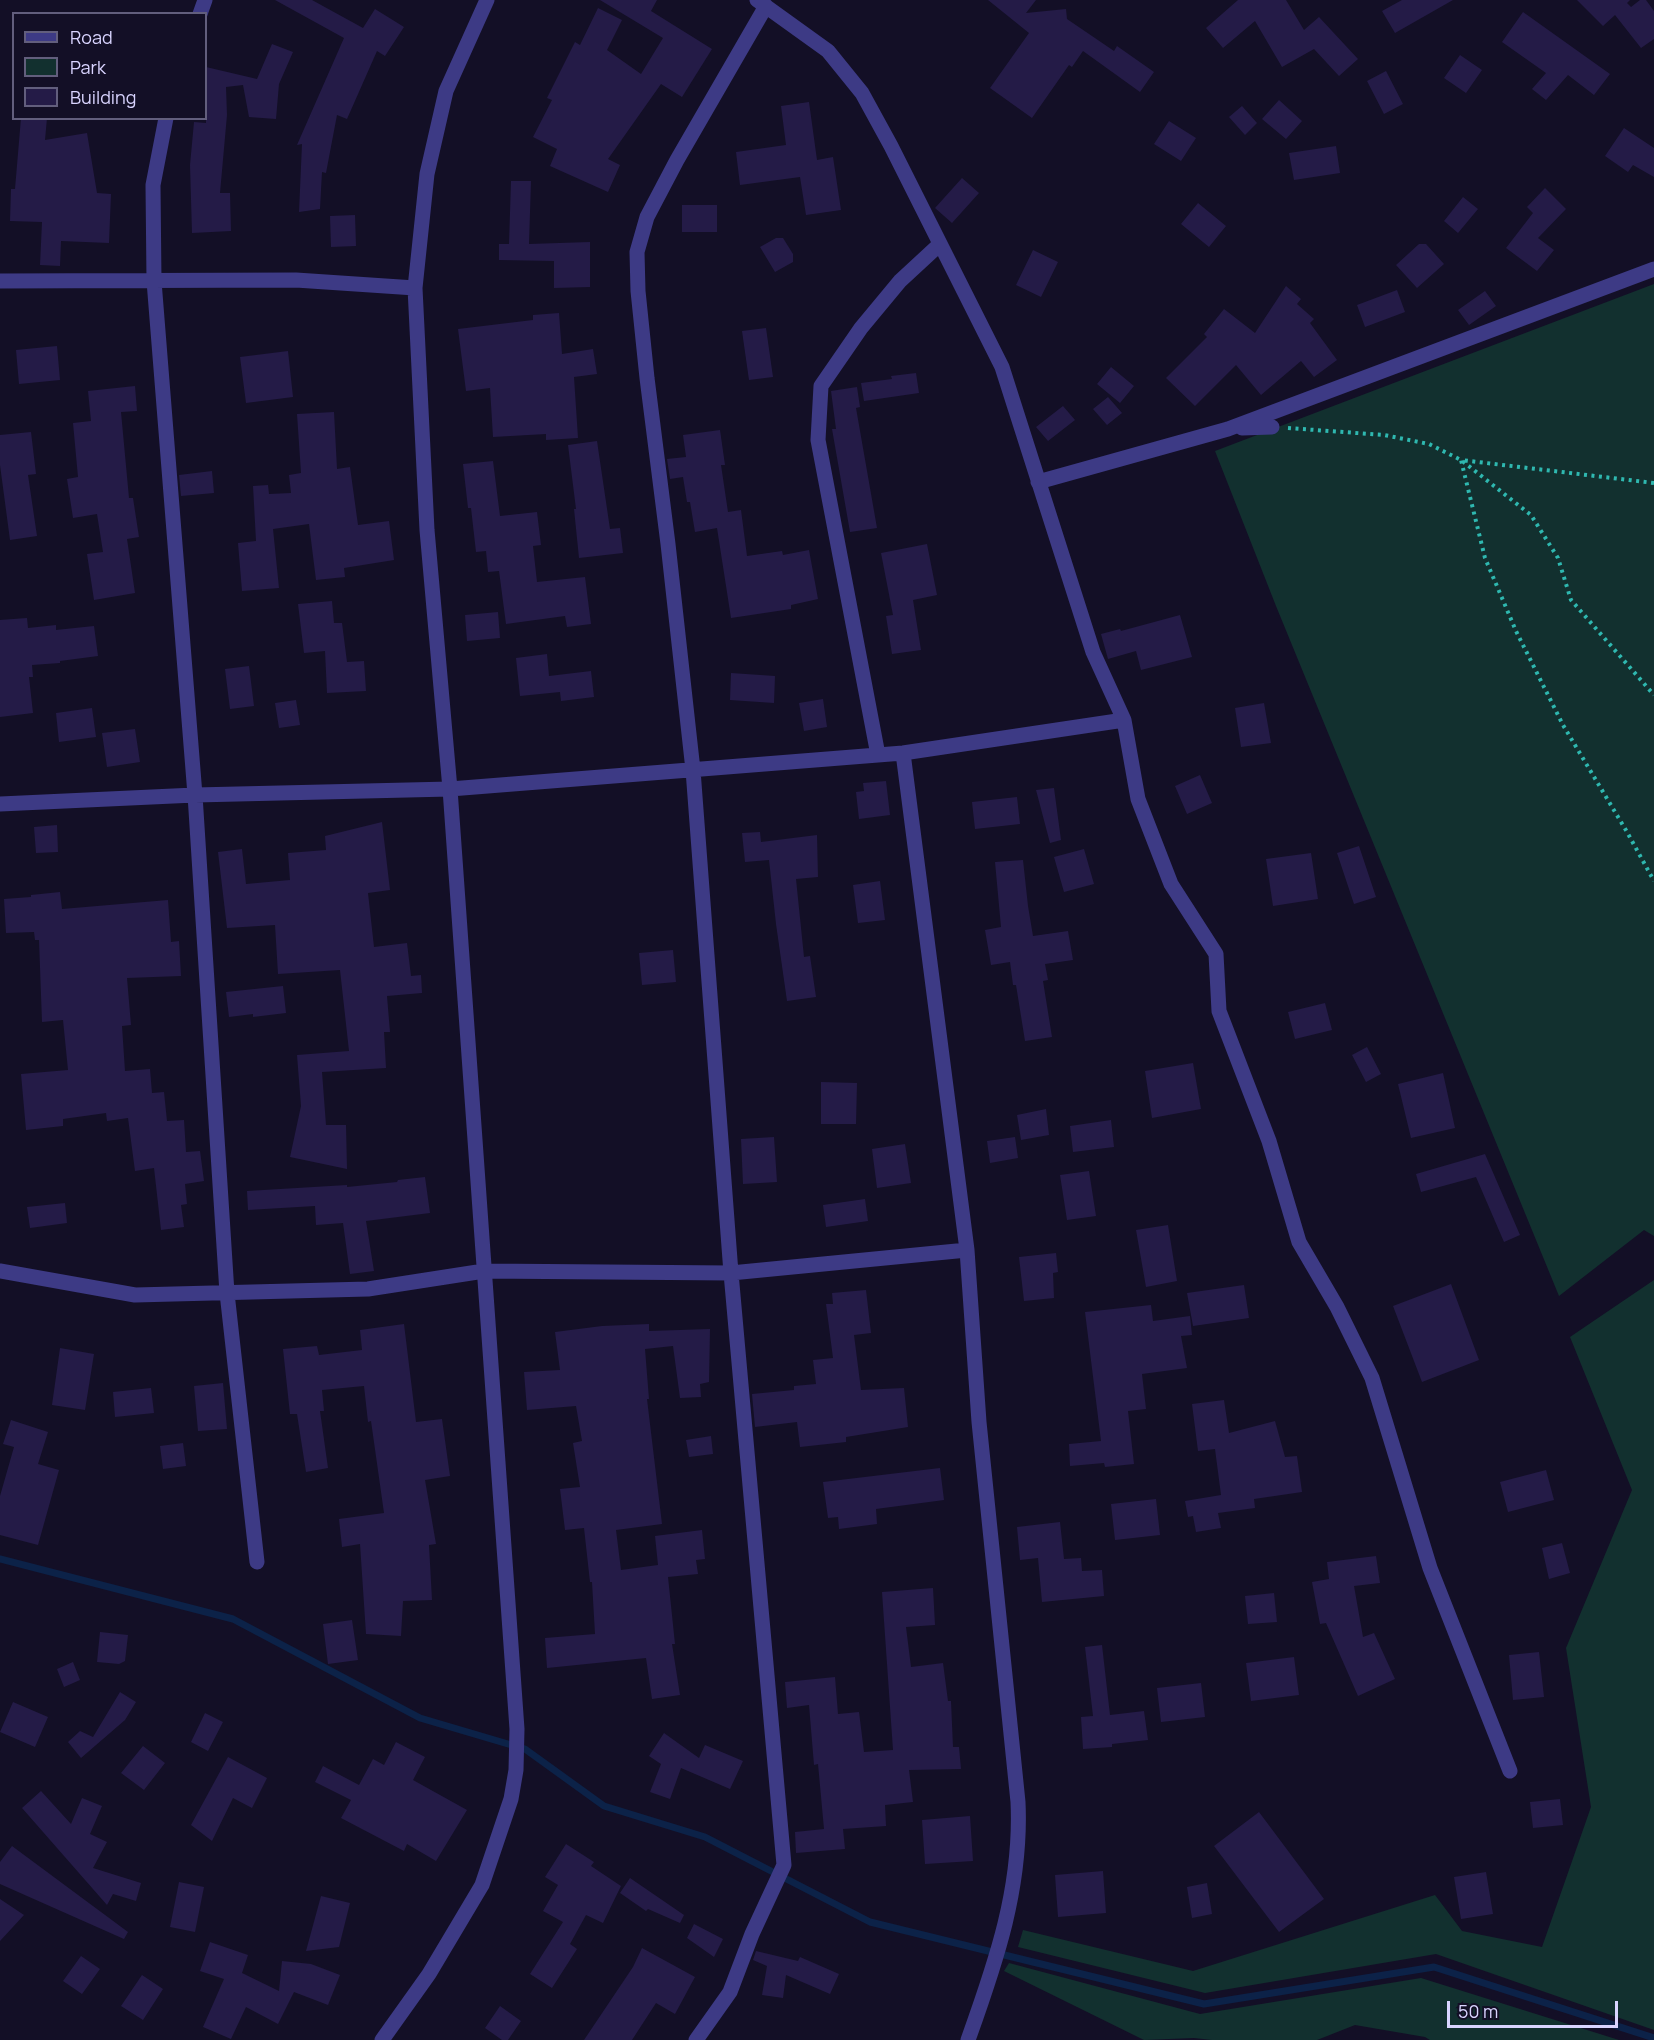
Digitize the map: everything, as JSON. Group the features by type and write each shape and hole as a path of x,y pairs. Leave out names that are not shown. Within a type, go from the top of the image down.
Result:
{"street":[{"path":"382,2040 429,1974 482,1885 511,1799 516,1770 517,1729 450,789 428,530 415,288 427,174 446,91 487,0"},
{"path":"696,2040 730,1992 784,1865 731,1273 693,770 647,378 638,291 637,252 647,218 762,3 828,51 862,93 1002,367 1093,652 1124,720 1138,799 1171,884 1216,954 1219,1011 1269,1141 1299,1242 1337,1307 1372,1378 1430,1568 1510,1771"},
{"path":"166,120 153,185 154,281 195,795 227,1293 257,1562"},
{"path":"878,755 818,441 821,386 867,320 900,281 940,244"},
{"path":"1038,482 1228,429 1654,269"},
{"path":"0,281 296,280 415,288"},
{"path":"1228,429 1272,428"},
{"path":"0,804 195,795 450,789 903,753 1124,720"},
{"path":"903,753 967,1250 979,1422 1020,1836 1015,1881 1002,1936 968,2040"},
{"path":"0,1271 135,1296 368,1289 484,1271 731,1273 967,1250"}],"path":[{"path":"1272,428 1384,435 1429,444 1461,460 1531,515 1558,558 1571,600 1654,695"},
{"path":"1461,460 1654,483"},
{"path":"1461,460 1485,558 1516,631 1563,726 1654,881"}],"green space":[{"path":"1654,284 1654,1236 1644,1230 1559,1296 1276,606 1215,451"},
{"path":"1654,1280 1654,2030 1436,1954 1205,1993 1018,1947 1023,1930 1193,1971 1435,1895 1462,1931 1542,1947 1591,1807 1566,1648 1632,1490 1570,1337"},
{"path":"1009,1963 1200,2014 1421,1978 1619,2040 1430,2040 1425,2037 1355,2025 1317,2040 1194,2038 1144,2040 1004,1971"}],"building":[{"path":"275,0 312,0 363,28 375,9 404,27 385,56 377,51 347,119 337,115 326,173 322,172 320,209 299,212 302,144 297,145 344,38"},
{"path":"600,0 657,0 651,11 712,49 682,97 661,84 608,159 620,165 608,192 550,166 557,149 533,137 552,100 547,98 575,42 580,45 598,8 622,20 607,50 641,74 663,38"},
{"path":"988,0 1036,0 1026,13 1066,9 1067,19 1114,51 1117,46 1154,72 1140,92 1083,51 1072,67 1069,65 1032,118 990,88 1029,33"},
{"path":"1238,0 1286,0 1304,30 1319,17 1358,59 1339,76 1314,49 1282,67 1255,21 1223,48 1206,28"},
{"path":"1402,0 1453,0 1395,33 1382,11"},
{"path":"1577,0 1630,0 1627,3 1631,7 1640,0 1646,0 1654,11 1654,39 1641,48 1615,15 1603,26"},
{"path":"1523,12 1610,74 1594,95 1568,75 1546,100 1532,89 1546,73 1502,42"},
{"path":"272,44 293,52 279,84 276,119 249,117 243,85 226,87 227,115 220,193 230,193 231,231 192,233 190,165 194,122 206,123 207,120 207,67 257,79"},
{"path":"1460,55 1482,70 1466,93 1444,78"},
{"path":"1386,71 1403,104 1384,114 1367,81"},
{"path":"1279,100 1302,121 1286,139 1262,119"},
{"path":"809,102 817,160 833,157 841,210 806,215 800,177 740,185 736,152 786,145 781,106"},
{"path":"1242,106 1257,123 1245,135 1229,117"},
{"path":"21,120 47,120 45,140 87,133 97,193 111,194 109,243 61,241 60,266 40,265 42,222 10,221 11,189 15,189"},
{"path":"1169,121 1196,138 1181,161 1154,144"},
{"path":"1624,128 1654,148 1654,177 1633,165 1628,172 1605,156"},
{"path":"1336,146 1340,173 1294,180 1289,153"},
{"path":"962,178 979,193 952,223 935,208"},
{"path":"511,181 531,181 529,244 590,242 590,287 554,288 554,261 499,260 499,244 509,244"},
{"path":"1545,188 1566,209 1538,238 1554,250 1537,271 1506,248 1533,213 1527,207"},
{"path":"1463,197 1478,209 1458,233 1444,221"},
{"path":"1198,203 1226,226 1209,247 1181,224"},
{"path":"682,205 717,205 717,232 682,232"},
{"path":"355,215 356,246 331,247 330,216"},
{"path":"776,238 783,238 793,254 793,262 775,272 760,247"},
{"path":"1419,244 1426,244 1444,264 1417,288 1396,265"},
{"path":"1033,250 1058,262 1041,297 1016,285"},
{"path":"1286,286 1301,299 1297,304 1314,319 1310,323 1337,360 1314,377 1301,361 1261,395 1236,365 1195,406 1166,378 1207,337 1204,334 1224,309 1255,333"},
{"path":"1397,290 1405,312 1365,327 1357,305"},
{"path":"1485,291 1496,306 1469,325 1458,310"},
{"path":"559,313 562,354 593,349 597,374 574,377 578,438 546,440 546,434 493,437 490,388 466,391 458,329 533,320 533,315"},
{"path":"766,328 773,377 749,380 742,331"},
{"path":"57,346 60,380 19,384 16,350"},
{"path":"288,351 293,397 246,403 240,357"},
{"path":"1111,367 1134,386 1120,403 1097,384"},
{"path":"916,373 919,393 864,401 861,383"},
{"path":"135,386 137,411 121,412 129,498 133,498 139,537 127,539 135,593 94,600 87,554 103,552 97,514 73,518 67,479 78,477 73,423 91,421 88,391"},
{"path":"857,387 860,407 856,408 877,528 850,532 832,429 836,429 831,391"},
{"path":"1108,397 1122,413 1107,425 1093,409"},
{"path":"1063,406 1075,420 1048,441 1036,427"},
{"path":"334,412 337,469 350,467 358,525 389,521 394,560 344,568 345,577 316,580 309,524 273,529 279,588 242,591 238,543 256,541 253,486 268,485 269,494 291,493 289,475 301,473 297,414"},
{"path":"720,430 725,465 721,465 728,512 741,510 747,556 782,551 783,555 809,550 818,599 791,605 791,609 731,618 717,528 695,532 683,477 670,479 667,459 686,457 683,435"},
{"path":"31,432 36,474 28,475 37,536 10,540 0,465 0,435"},
{"path":"597,441 610,529 620,528 623,553 579,558 568,445"},
{"path":"493,461 500,516 537,512 541,545 533,546 537,582 585,577 591,624 567,627 565,616 506,624 499,571 488,572 486,551 476,552 463,464"},
{"path":"212,471 214,493 181,496 179,475"},
{"path":"927,544 937,595 913,600 921,650 892,654 886,616 893,615 881,553"},
{"path":"332,601 334,623 342,623 347,662 364,661 366,691 327,693 325,651 304,653 298,604"},
{"path":"498,612 500,638 467,641 465,615"},
{"path":"1180,615 1192,657 1141,670 1136,651 1108,659 1101,634"},
{"path":"27,618 28,628 56,625 56,630 94,626 98,656 60,661 60,663 32,665 33,677 29,677 33,713 0,717 0,620"},
{"path":"547,654 549,676 591,671 594,697 561,701 560,692 520,696 516,658"},
{"path":"249,666 254,706 230,709 225,669"},
{"path":"731,673 775,676 774,703 730,700"},
{"path":"823,699 827,727 804,731 799,703"},
{"path":"296,700 300,725 279,728 275,703"},
{"path":"1264,703 1271,743 1241,747 1235,708"},
{"path":"92,708 96,737 59,742 56,713"},
{"path":"135,729 140,762 107,767 102,733"},
{"path":"1200,775 1212,803 1187,814 1175,786"},
{"path":"886,781 890,815 859,819 856,792 864,791 863,783"},
{"path":"1054,788 1061,840 1050,843 1036,790"},
{"path":"1017,797 1020,824 975,829 972,802"},
{"path":"382,822 390,890 368,893 374,947 407,943 411,976 421,975 422,993 387,996 390,1032 384,1032 386,1068 322,1072 326,1125 346,1125 347,1169 290,1157 301,1106 297,1055 349,1051 340,970 278,974 275,925 227,928 218,852 242,849 246,884 290,880 288,853 326,850 325,836"},
{"path":"57,825 58,852 36,853 34,827"},
{"path":"760,832 761,842 817,835 818,877 796,879 804,957 810,956 816,997 787,1001 769,860 745,862 742,833"},
{"path":"1359,846 1376,897 1354,904 1337,853"},
{"path":"1084,849 1094,884 1064,892 1054,857"},
{"path":"1311,853 1318,899 1273,906 1266,859"},
{"path":"1023,860 1033,936 1068,931 1073,960 1045,964 1048,980 1043,981 1052,1037 1025,1041 1010,962 991,965 985,930 1001,927 995,862"},
{"path":"880,881 885,920 858,923 853,885"},
{"path":"60,892 62,909 168,900 171,942 179,941 181,976 127,978 131,1025 122,1026 125,1071 150,1069 152,1093 164,1092 167,1121 184,1120 186,1152 200,1151 204,1181 185,1184 187,1204 181,1205 184,1227 161,1230 154,1168 135,1171 128,1118 107,1121 106,1113 63,1119 63,1126 26,1130 21,1074 68,1070 63,1020 42,1022 39,940 35,940 34,932 6,933 4,899"},
{"path":"673,950 676,982 642,985 639,953"},
{"path":"283,986 286,1013 229,1017 226,992"},
{"path":"1325,1003 1332,1030 1295,1039 1288,1012"},
{"path":"1367,1047 1381,1074 1366,1082 1352,1055"},
{"path":"1193,1063 1201,1109 1152,1118 1145,1071"},
{"path":"1443,1073 1455,1128 1411,1138 1398,1084"},
{"path":"821,1082 857,1083 856,1124 821,1124"},
{"path":"1046,1109 1049,1135 1021,1140 1017,1115"},
{"path":"1111,1120 1114,1147 1073,1152 1070,1126"},
{"path":"774,1137 777,1182 743,1184 741,1139"},
{"path":"1015,1137 1018,1158 990,1163 987,1141"},
{"path":"905,1144 911,1183 877,1188 872,1149"},
{"path":"1485,1154 1520,1235 1504,1242 1476,1177 1421,1192 1416,1174"},
{"path":"1089,1171 1096,1216 1067,1220 1060,1175"},
{"path":"425,1177 430,1213 366,1221 374,1271 350,1274 343,1223 316,1225 315,1206 248,1210 247,1191 347,1185 347,1187"},
{"path":"865,1199 868,1221 826,1227 823,1205"},
{"path":"65,1203 67,1223 30,1228 27,1207"},
{"path":"1168,1225 1177,1281 1146,1287 1136,1230"},
{"path":"1056,1253 1058,1272 1053,1273 1054,1298 1024,1301 1019,1257"},
{"path":"1451,1284 1479,1360 1422,1382 1393,1306"},
{"path":"1244,1285 1249,1318 1193,1326 1187,1293"},
{"path":"866,1290 871,1333 854,1335 861,1390 904,1388 908,1427 846,1437 846,1442 800,1447 797,1422 755,1427 752,1394 794,1390 794,1386 816,1384 813,1360 833,1358 826,1304 833,1304 832,1293"},
{"path":"1151,1305 1153,1321 1190,1316 1192,1335 1181,1336 1187,1368 1142,1374 1146,1409 1128,1411 1134,1464 1105,1467 1104,1463 1070,1466 1069,1444 1101,1441 1085,1312"},
{"path":"404,1324 416,1422 442,1419 450,1476 425,1480 436,1544 429,1545 432,1600 403,1601 401,1636 366,1634 360,1544 342,1547 339,1519 384,1513 364,1386 322,1390 324,1411 320,1411 328,1468 306,1472 297,1414 290,1414 283,1349 317,1346 319,1355 362,1350 360,1330"},
{"path":"649,1324 649,1331 710,1329 709,1382 700,1384 701,1397 680,1398 673,1346 645,1349 649,1399 647,1399 662,1524 616,1530 621,1570 658,1565 655,1536 702,1530 705,1559 696,1560 698,1574 668,1577 675,1644 672,1644 680,1695 652,1699 646,1658 547,1668 545,1638 595,1634 592,1582 590,1582 584,1528 565,1530 560,1489 580,1487 573,1443 582,1441 576,1406 527,1410 524,1372 560,1370 555,1332 602,1326"},
{"path":"60,1348 94,1354 85,1410 52,1405"},
{"path":"223,1383 227,1429 198,1431 194,1386"},
{"path":"151,1388 154,1413 115,1417 113,1392"},
{"path":"1224,1400 1229,1433 1275,1421 1285,1457 1297,1456 1302,1492 1254,1499 1255,1508 1218,1513 1221,1528 1196,1532 1193,1516 1188,1517 1185,1501 1221,1495 1215,1449 1198,1451 1192,1404"},
{"path":"11,1420 48,1432 38,1464 59,1470 38,1545 0,1535 0,1496 14,1447 3,1444"},
{"path":"711,1436 713,1454 689,1457 686,1440"},
{"path":"183,1443 186,1466 163,1469 160,1446"},
{"path":"940,1468 944,1500 876,1509 877,1524 839,1529 838,1517 828,1518 823,1482"},
{"path":"1546,1470 1554,1500 1508,1512 1500,1482"},
{"path":"1156,1499 1160,1535 1115,1540 1111,1504"},
{"path":"1060,1522 1064,1559 1081,1558 1082,1571 1102,1570 1104,1596 1042,1602 1038,1558 1020,1560 1017,1527"},
{"path":"1562,1543 1570,1573 1549,1579 1542,1548"},
{"path":"1376,1556 1380,1583 1354,1586 1363,1637 1374,1633 1395,1679 1358,1696 1326,1623 1320,1624 1312,1582 1329,1579 1327,1562"},
{"path":"933,1588 935,1625 906,1627 911,1667 943,1663 948,1701 951,1701 953,1747 959,1747 961,1769 909,1770 913,1802 885,1805 886,1826 843,1829 845,1849 796,1853 795,1832 824,1829 818,1764 814,1765 809,1705 787,1708 785,1682 835,1677 838,1714 859,1712 864,1752 893,1750 882,1592"},
{"path":"1274,1593 1277,1622 1248,1624 1245,1596"},
{"path":"352,1620 358,1660 328,1664 323,1624"},
{"path":"100,1632 128,1635 125,1661 119,1664 97,1662"},
{"path":"1102,1645 1110,1715 1144,1711 1148,1740 1112,1744 1112,1747 1083,1749 1081,1717 1093,1716 1085,1647"},
{"path":"1539,1652 1544,1697 1513,1700 1509,1655"},
{"path":"1294,1657 1299,1695 1251,1701 1246,1663"},
{"path":"73,1662 80,1680 64,1687 57,1669"},
{"path":"1201,1683 1205,1717 1161,1722 1157,1688"},
{"path":"120,1692 136,1702 125,1720 81,1758 68,1742 80,1731 93,1737"},
{"path":"13,1702 48,1717 35,1747 0,1732"},
{"path":"205,1713 223,1722 208,1751 191,1742"},
{"path":"664,1733 699,1758 705,1745 743,1761 730,1789 681,1768 670,1799 650,1792 661,1764 649,1756"},
{"path":"396,1742 425,1757 413,1780 467,1810 436,1861 407,1844 404,1851 341,1818 351,1800 315,1782 323,1766 359,1785 373,1759 384,1765"},
{"path":"143,1746 165,1763 144,1790 121,1773"},
{"path":"228,1757 267,1778 252,1808 233,1798 212,1841 191,1825"},
{"path":"41,1791 71,1824 82,1798 102,1806 90,1834 107,1842 93,1868 141,1883 136,1901 113,1894 107,1905 22,1808"},
{"path":"1560,1799 1563,1825 1533,1828 1530,1802"},
{"path":"1259,1812 1324,1899 1279,1932 1214,1846"},
{"path":"970,1816 973,1861 925,1864 922,1820"},
{"path":"566,1844 594,1862 591,1866 621,1886 603,1923 586,1915 570,1944 577,1949 552,1988 530,1974 563,1922 543,1911 558,1885 545,1877"},
{"path":"12,1846 128,1932 124,1939 0,1884 0,1862"},
{"path":"1103,1871 1106,1913 1058,1917 1055,1875"},
{"path":"1486,1872 1493,1914 1461,1919 1454,1877"},
{"path":"630,1878 684,1915 680,1923 648,1909 646,1911 620,1893"},
{"path":"179,1882 204,1887 195,1932 170,1927"},
{"path":"1207,1883 1212,1914 1192,1918 1187,1887"},
{"path":"321,1896 350,1903 339,1947 306,1951"},
{"path":"0,1899 24,1915 0,1941"},
{"path":"694,1924 723,1939 714,1957 687,1938"},
{"path":"210,1942 248,1955 242,1973 279,1991 282,1961 311,1964 340,1975 328,2005 294,1992 278,2024 246,2007 231,2039 203,2027 224,1979 200,1971"},
{"path":"642,1948 695,1977 675,2014 656,2003 632,2040 584,2040 633,1967"},
{"path":"756,1951 798,1961 800,1957 839,1974 830,1994 786,1975 783,1998 762,1995 767,1966 753,1960"},
{"path":"81,1956 100,1969 82,1994 63,1981"},
{"path":"142,1975 163,1989 143,2020 121,2006"},
{"path":"500,2006 521,2021 508,2040 502,2040 485,2028"}],"waterway":[{"path":"0,1559 233,1619 420,1718 525,1749 604,1806 705,1837 870,1922 1204,2004 1434,1967 1654,2038"}]}
